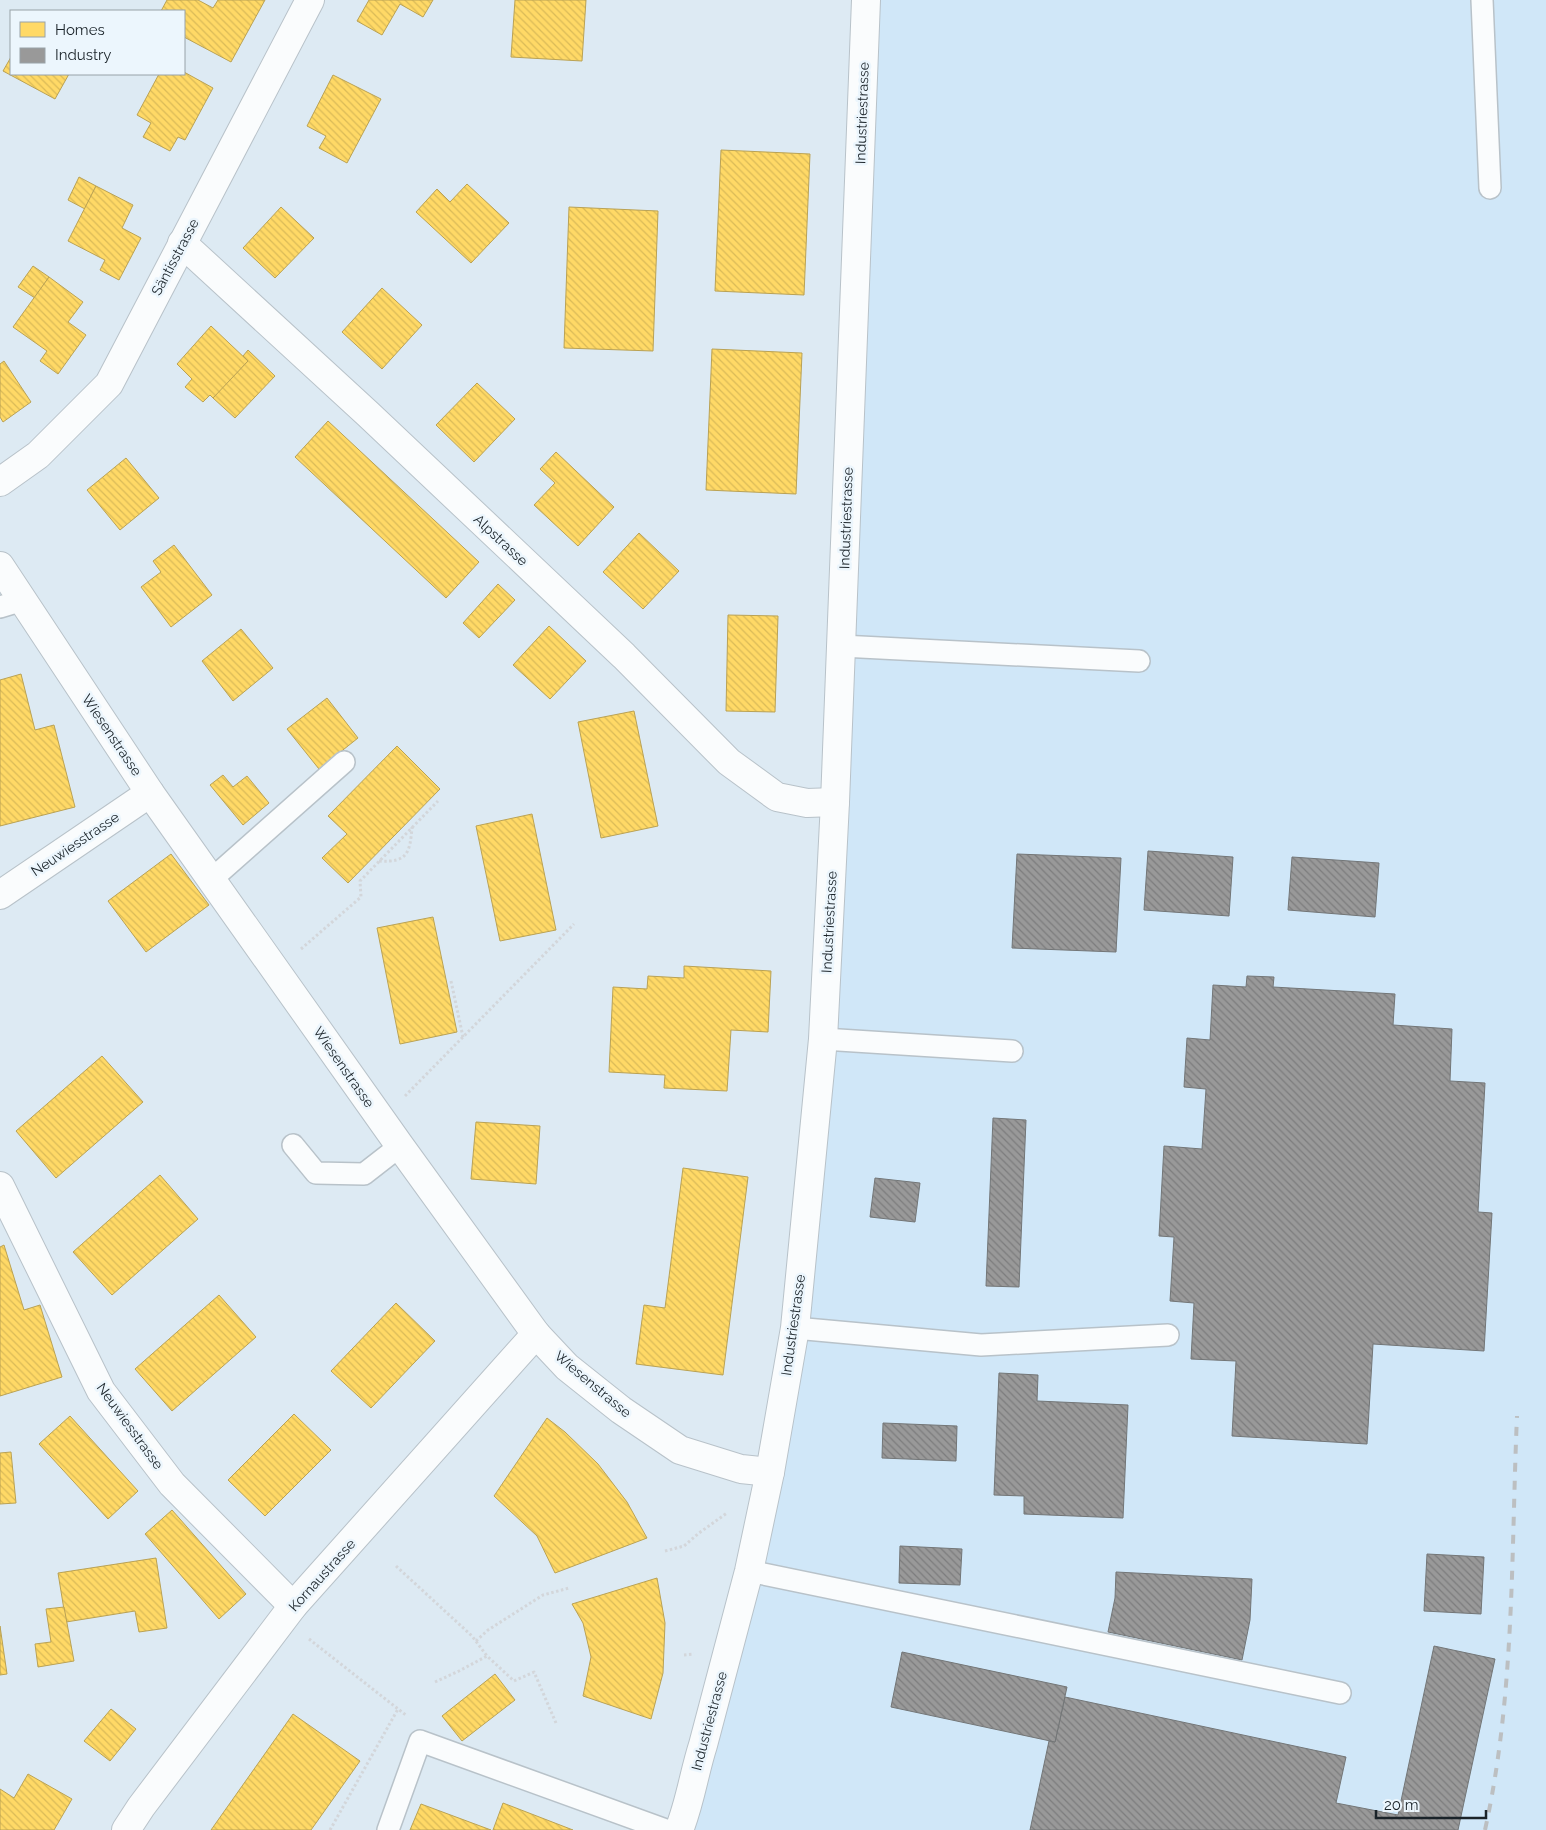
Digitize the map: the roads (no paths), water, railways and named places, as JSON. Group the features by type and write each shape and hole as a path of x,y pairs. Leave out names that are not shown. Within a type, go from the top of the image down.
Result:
{"street":[{"name":"Säntisstrasse","path":"0,482 38,455 109,384 310,0"},
{"name":"Industriestrasse","path":"679,1830 684,1818 749,1570 770,1472 795,1328 823,1039 836,802 866,0"},
{"name":"Alpstrasse","path":"182,243 368,414 624,656 730,762 778,797 807,803 836,802"},
{"name":"Wiesenstrasse","path":"0,566 11,604 212,879 400,1146 536,1334 567,1366 613,1404 680,1450 741,1469 770,1472"},
{"name":"Neuwiesstrasse","path":"0,895 150,793"},
{"name":"Neuwiesstrasse","path":"0,1186 101,1391 172,1484 289,1612"},
{"name":"Kornaustrasse","path":"126,1830 141,1806 289,1612 536,1334"}],"lane":[{"path":"1482,0 1490,188"},
{"path":"841,646 1139,661"},
{"path":"212,879 344,762"},
{"path":"823,1039 1012,1051"},
{"path":"293,1145 316,1173 364,1174 400,1146"},
{"path":"795,1328 981,1345 1168,1335"},
{"path":"749,1570 1340,1693"},
{"path":"388,1830 420,1741 666,1830"}],"railway":[{"path":"1485,1830 1495,1779 1507,1676 1517,1416"}]}
